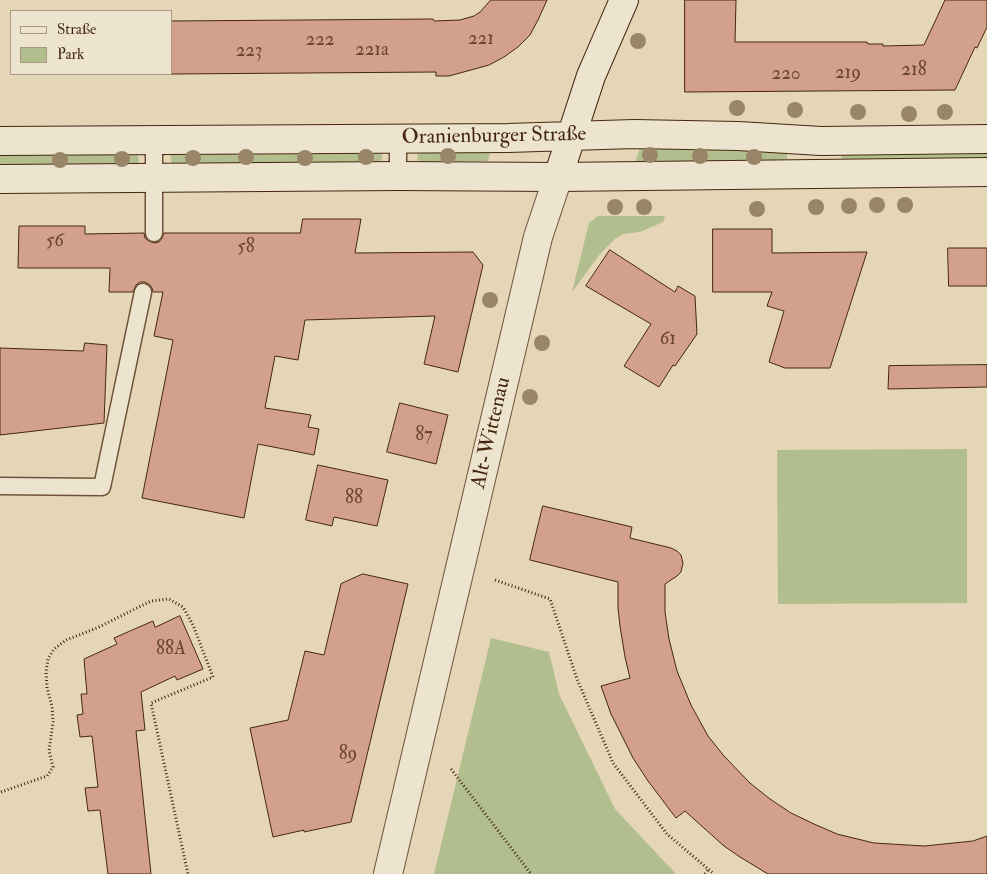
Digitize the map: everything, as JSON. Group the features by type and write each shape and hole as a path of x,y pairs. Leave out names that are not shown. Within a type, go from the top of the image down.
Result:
{"main road":[{"name":"Alt-Wittenau","path":"388,874 538,237 591,76 624,0"},
{"name":"Oranienburger Straße","path":"0,141 508,138 634,134 821,141 987,139"},
{"path":"821,141 822,174"},
{"name":"Oranienburger Straße","path":"0,179 398,176 558,177 987,172"}],"lane":[{"path":"398,139 398,176"},
{"path":"154,140 154,233"},
{"path":"0,486 102,487 143,292"}],"path":[{"path":"495,580 550,599 577,679 613,763 667,834 714,874"},
{"path":"1,792 47,776 53,767 49,752 53,722 52,706 47,688 46,672 48,659 54,649 66,640 97,628 151,602 169,599 183,607 213,677 151,702 188,874"},
{"path":"451,769 531,874"},
{"path":"705,874 708,870"}],"green space":[{"path":"640,148 783,152 787,154 787,160 635,163"},
{"path":"491,150 488,161 422,162 417,160 418,152"},
{"path":"987,151 987,158 845,160 841,158 843,154"},
{"path":"380,152 382,157 379,162 173,164 170,156 175,153"},
{"path":"0,154 137,154 139,160 138,163 0,165"},
{"path":"598,216 665,216 663,222 640,232 623,234 616,238 600,254 572,292 589,223"},
{"path":"967,449 967,603 778,604 777,450"},
{"path":"491,638 549,652 559,694 615,809 676,874 434,874"}],"building":[{"path":"491,0 547,0 530,35 518,47 489,65 449,76 436,76 436,72 172,74 172,21 433,19 434,21 460,20 480,12"},
{"path":"685,0 736,0 735,42 867,42 868,44 883,44 883,46 924,45 945,0 987,0 987,27 977,48 975,47 955,90 685,92"},
{"path":"303,219 361,219 355,253 473,252 483,265 458,372 424,364 435,316 305,320 298,360 275,356 265,408 311,415 308,427 319,429 314,455 258,444 244,518 142,498 173,340 154,336 163,292 153,292 150,285 140,282 136,285 133,292 109,292 110,268 18,268 19,226 85,226 85,234 144,233 145,238 154,243 159,242 164,233 300,233"},
{"path":"713,229 772,229 772,253 867,252 830,368 785,368 769,362 784,311 767,306 772,292 713,292"},
{"path":"948,248 987,248 987,286 949,286"},
{"path":"610,250 675,292 678,286 695,296 697,334 659,387 624,366 651,324 586,286"},
{"path":"85,343 107,345 104,423 0,435 0,348 83,351"},
{"path":"987,365 987,387 888,389 889,366"},
{"path":"400,403 448,415 436,464 387,452"},
{"path":"318,465 388,480 377,526 334,517 332,526 306,520"},
{"path":"543,506 632,527 630,538 671,548 681,555 683,563 681,572 665,584 665,612 677,671 691,705 708,736 750,783 791,813 837,834 874,843 924,846 973,841 987,836 987,874 768,874 724,846 685,811 676,818 633,758 611,714 601,686 630,678 620,626 618,582 530,560"},
{"path":"363,574 408,584 351,822 273,837 250,728 288,720 305,651 324,655 341,584"},
{"path":"180,616 203,669 177,680 175,676 141,692 145,730 136,731 151,874 108,874 100,810 88,811 85,788 98,787 92,736 80,737 77,715 83,714 81,694 87,694 84,659 117,644 114,638 153,621 155,627"}]}
